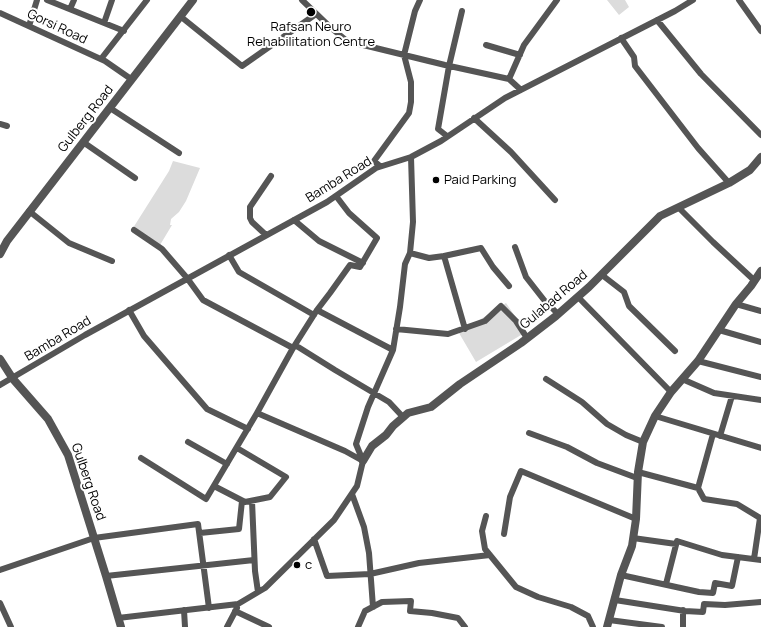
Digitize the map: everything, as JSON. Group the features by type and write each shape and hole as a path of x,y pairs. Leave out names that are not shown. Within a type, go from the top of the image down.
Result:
{"street":[{"path":"29,26 37,0"},
{"path":"47,0 124,31"},
{"path":"70,9 74,0"},
{"path":"104,22 112,0"},
{"path":"103,60 147,0"},
{"name":"Gulberg Road","path":"0,254 7,241 29,211 193,0"},
{"path":"302,0 330,27 347,40 449,66 509,78 521,90"},
{"path":"380,166 374,161 409,113 411,102 411,82 404,55 415,11 420,0"},
{"path":"509,78 524,45 557,0"},
{"name":"Bamba Road","path":"0,385 229,254 327,202 376,168 411,156 447,136 505,98 693,0"},
{"path":"739,0 761,31"},
{"path":"447,136 438,129 449,66 462,10"},
{"name":"Gorsi Road","path":"0,13 103,60 119,72 132,79"},
{"path":"180,16 242,66 316,14"},
{"path":"657,20 701,74 761,135"},
{"path":"621,38 634,57 635,66 698,148 729,183"},
{"path":"486,44 520,55"},
{"path":"110,108 179,153"},
{"path":"474,118 511,152 555,200"},
{"path":"0,124 7,126"},
{"path":"83,142 135,178"},
{"path":"118,618 238,604 265,588 334,520 352,494 357,486 363,461 356,444 374,393 393,350 405,264 410,253 413,222 411,156"},
{"name":"Gulabad Road","path":"363,461 372,446 386,435 408,412 430,407 558,314 602,274 660,216 729,183 750,170 761,157"},
{"path":"266,235 252,222 250,218 250,207 271,176"},
{"path":"141,458 206,499 315,312 350,265 360,267 377,238 350,213 336,196"},
{"path":"679,208 713,242 755,280"},
{"path":"29,211 69,243 112,261"},
{"path":"294,220 319,241 363,262"},
{"path":"134,230 162,249 187,278 203,300 335,370 389,402 403,417"},
{"path":"515,247 526,277 558,314"},
{"path":"410,253 429,258 481,248 493,267 509,286"},
{"path":"229,254 239,272 315,312 393,350"},
{"path":"444,256 464,329"},
{"path":"662,627 608,624 621,575 632,546 636,519 637,475 643,442 655,416 671,392 698,361 736,304 761,272"},
{"path":"602,274 624,292 628,306 675,351"},
{"path":"578,297 671,392"},
{"path":"736,304 761,311"},
{"path":"396,329 448,334 485,321 501,306 516,321 527,338"},
{"path":"129,310 144,336 207,409 248,429"},
{"path":"719,330 761,342"},
{"name":"Gulberg Road","path":"0,359 12,379 48,419 68,455 121,627"},
{"path":"698,361 761,377"},
{"path":"546,379 582,402 607,424 626,435 643,442"},
{"path":"682,379 714,393 761,400"},
{"path":"720,436 732,396"},
{"path":"257,413 345,451 363,461"},
{"path":"655,416 761,448"},
{"path":"529,433 567,446 597,463 637,475 698,488"},
{"path":"713,434 698,488 704,499 737,504 760,517 754,559"},
{"path":"188,442 227,464"},
{"path":"214,486 245,502 270,497 286,477 237,448"},
{"path":"504,534 510,497 521,471 636,519"},
{"path":"352,494 364,527 373,607"},
{"path":"200,533 239,529 242,501"},
{"path":"252,501 254,560 258,592"},
{"path":"486,516 482,531 485,548 516,587 538,597 571,607 588,616 593,627"},
{"path":"0,570 94,538 198,524 209,608"},
{"path":"633,538 676,544 677,541 722,555 761,560"},
{"path":"314,540 327,576 370,574 418,563 490,555"},
{"path":"666,584 676,544"},
{"path":"621,575 713,593 714,583 732,586 738,557"},
{"path":"106,576 254,560"},
{"path":"615,600 703,612 704,604 725,605 761,602"},
{"path":"358,627 365,611 382,602 411,601 410,611 458,618 465,627"},
{"path":"0,603 12,627"},
{"path":"227,627 238,604"},
{"path":"184,610 185,627"},
{"path":"682,627 683,610"},
{"path":"235,611 269,627"}],"shaded area":[{"path":"607,0 625,0 629,7 619,15"},
{"path":"173,161 200,168 186,201 179,212 171,219 170,225 172,225 160,245 133,228 169,171"},
{"path":"506,303 526,332 476,362 459,333"}],"place":[{"name":"Rafsan Neuro Rehabilitation Centre","path":"311,12"},
{"name":"Paid Parking","path":"436,180"},
{"name":"c","path":"297,565"}]}
